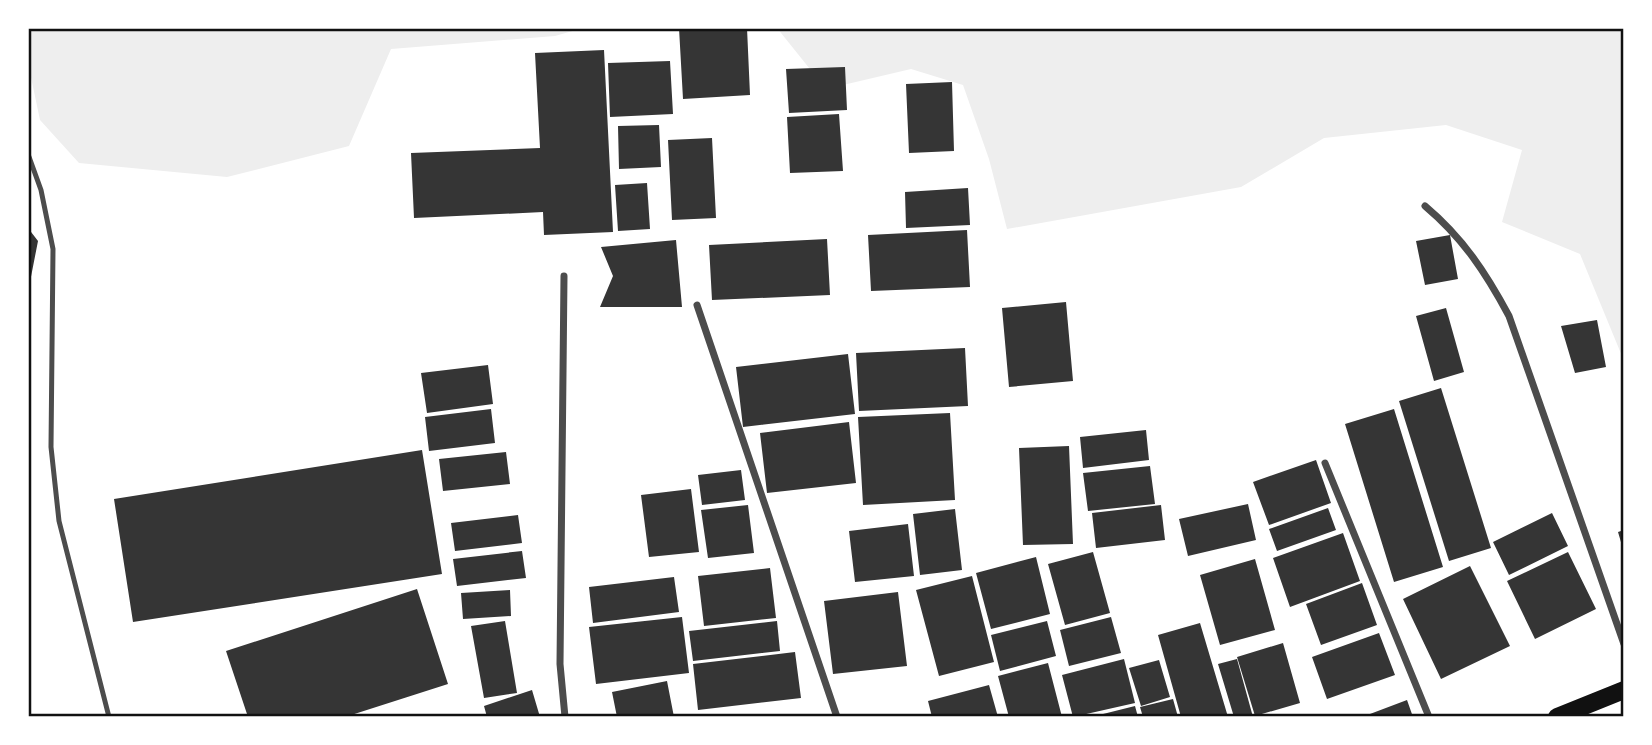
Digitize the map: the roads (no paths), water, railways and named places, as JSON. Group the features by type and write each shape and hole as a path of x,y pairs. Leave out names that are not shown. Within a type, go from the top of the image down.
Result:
{"main road":[{"path":"1557,717 1624,690"}],"street":[{"path":"1425,206 1453,230 1481,265 1509,316 1624,644"},
{"path":"564,276 560,664 565,717"},
{"path":"697,305 837,717"},
{"path":"1325,463 1429,717"}],"lane":[{"path":"28,154 41,190 53,249 51,447 59,521 109,717"}]}
